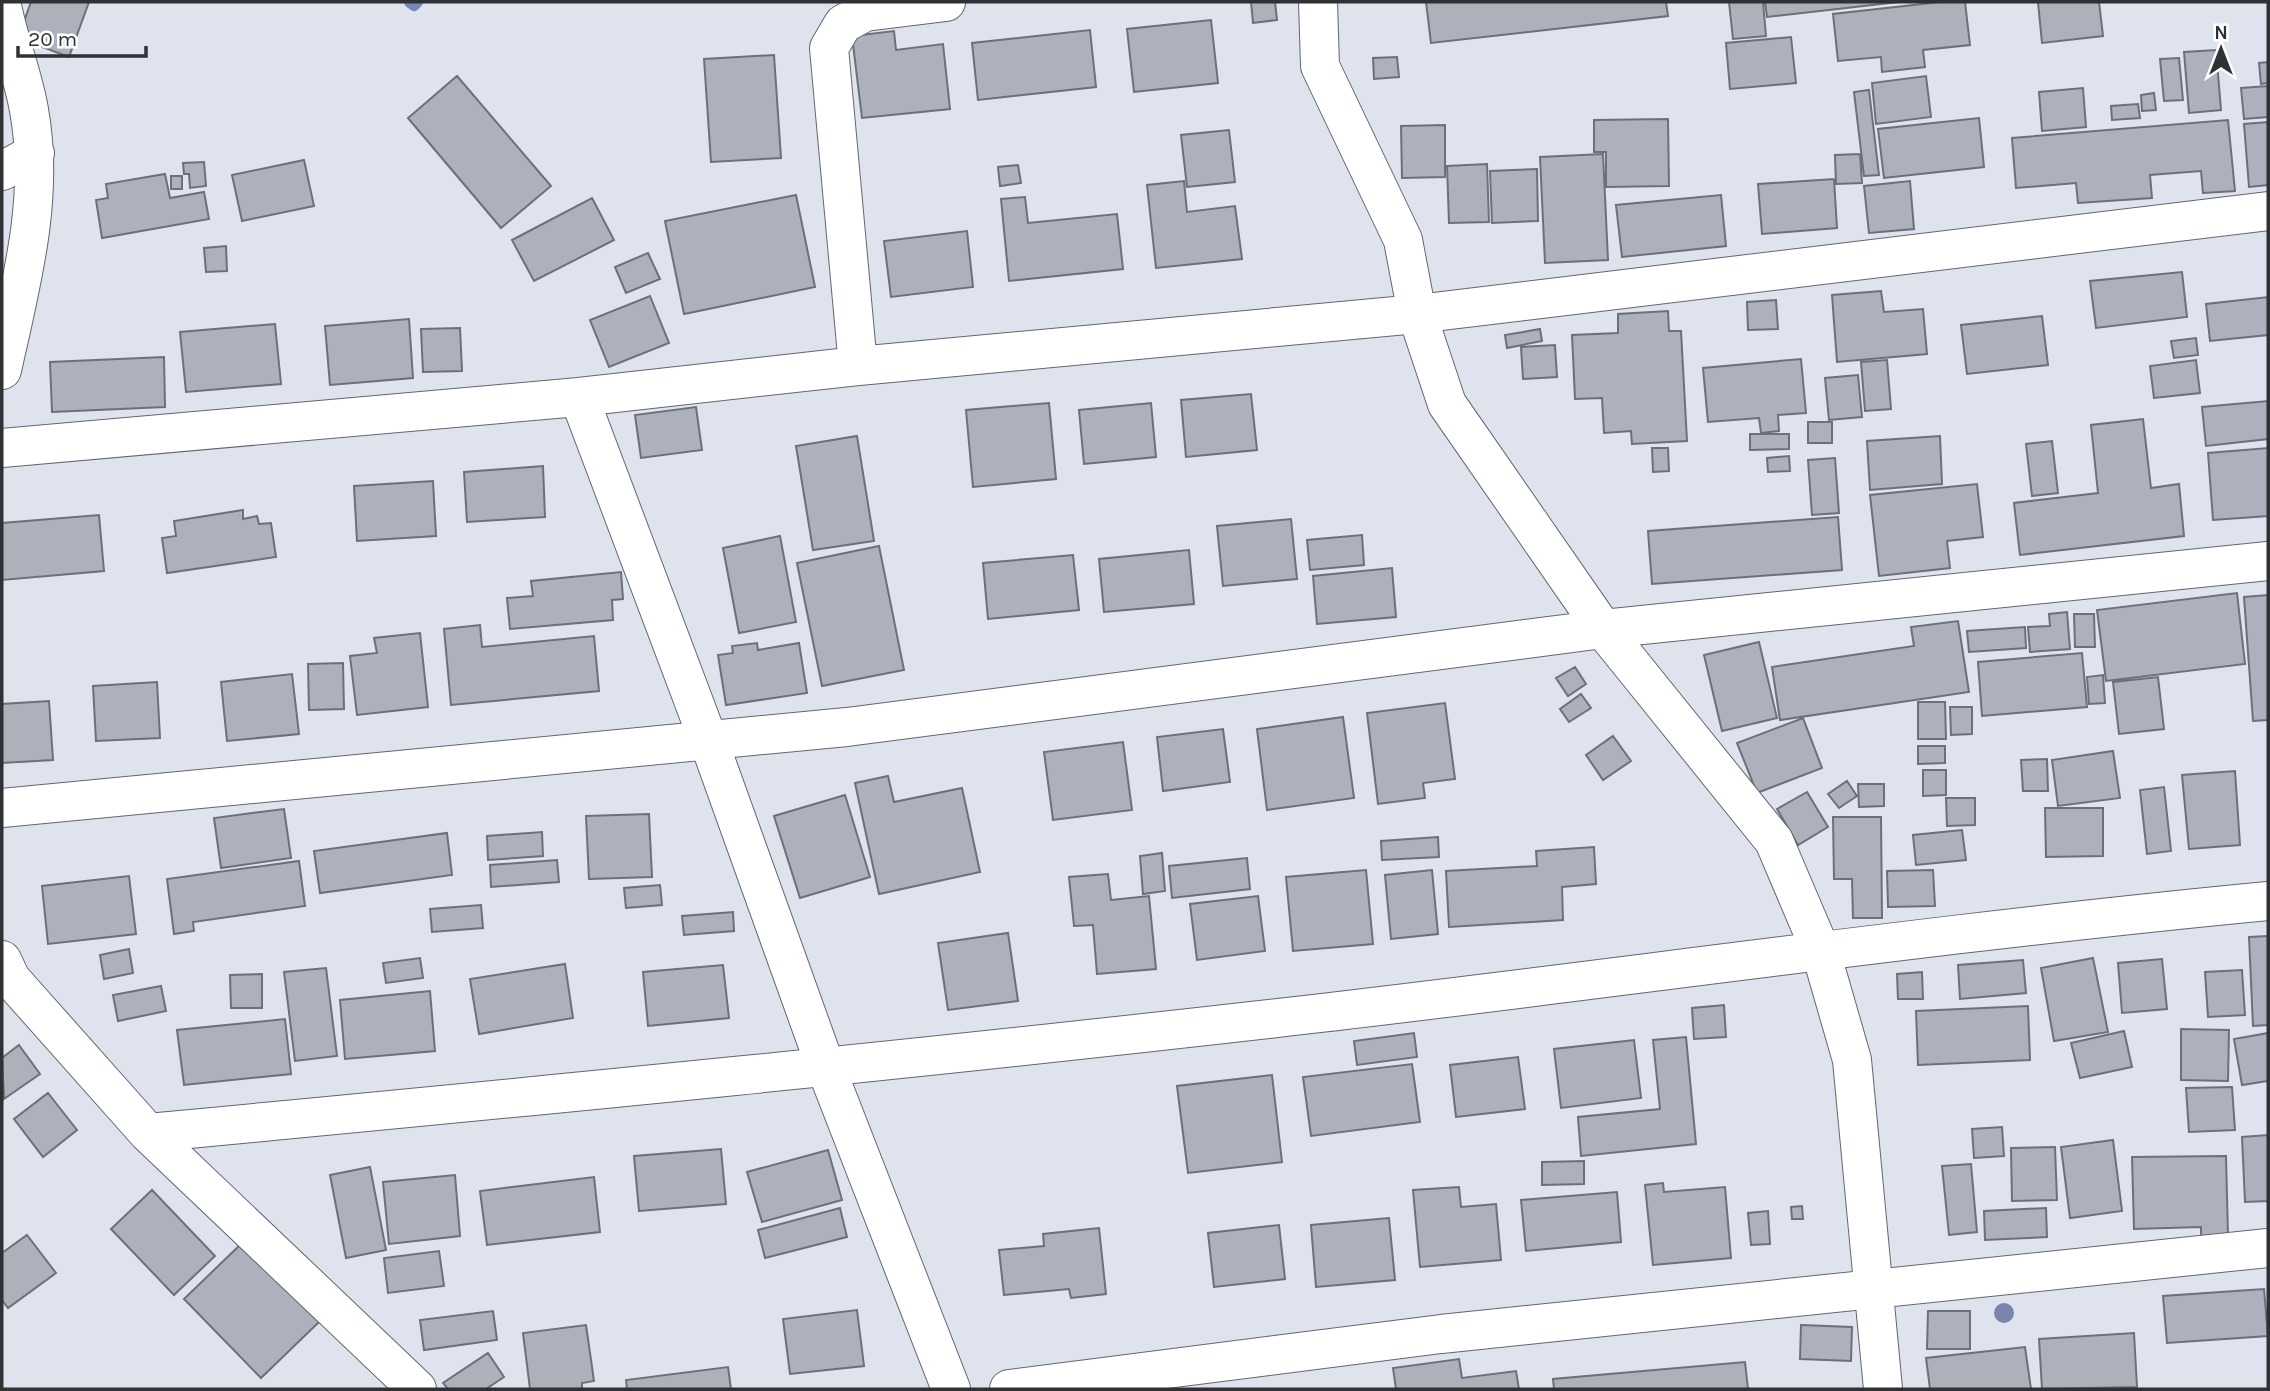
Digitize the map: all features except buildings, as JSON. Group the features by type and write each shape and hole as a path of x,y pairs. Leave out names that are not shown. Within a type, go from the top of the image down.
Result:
{"street":[{"path":"858,366 829,48 842,24 865,12 946,2"},
{"path":"1318,2 1321,66 1404,240 1417,314 1447,404 1604,629 1774,841 1821,949 1852,1060 1883,1389"},
{"path":"2,6 29,108 35,153 34,205 27,258 2,370"},
{"path":"2,171 35,153"},
{"path":"2,448 579,397 858,366 1417,314 2268,211"},
{"path":"579,397 709,742 825,1068 951,1389"},
{"path":"2,808 847,727 1604,629 2268,561"},
{"path":"148,1133 825,1068 1325,1013 1821,949 2268,901"},
{"path":"2,960 11,979 148,1133 417,1389"},
{"path":"1009,1389 1441,1334 2268,1248"}],"waterway":[{"path":"410,2 414,5 417,2"}]}
